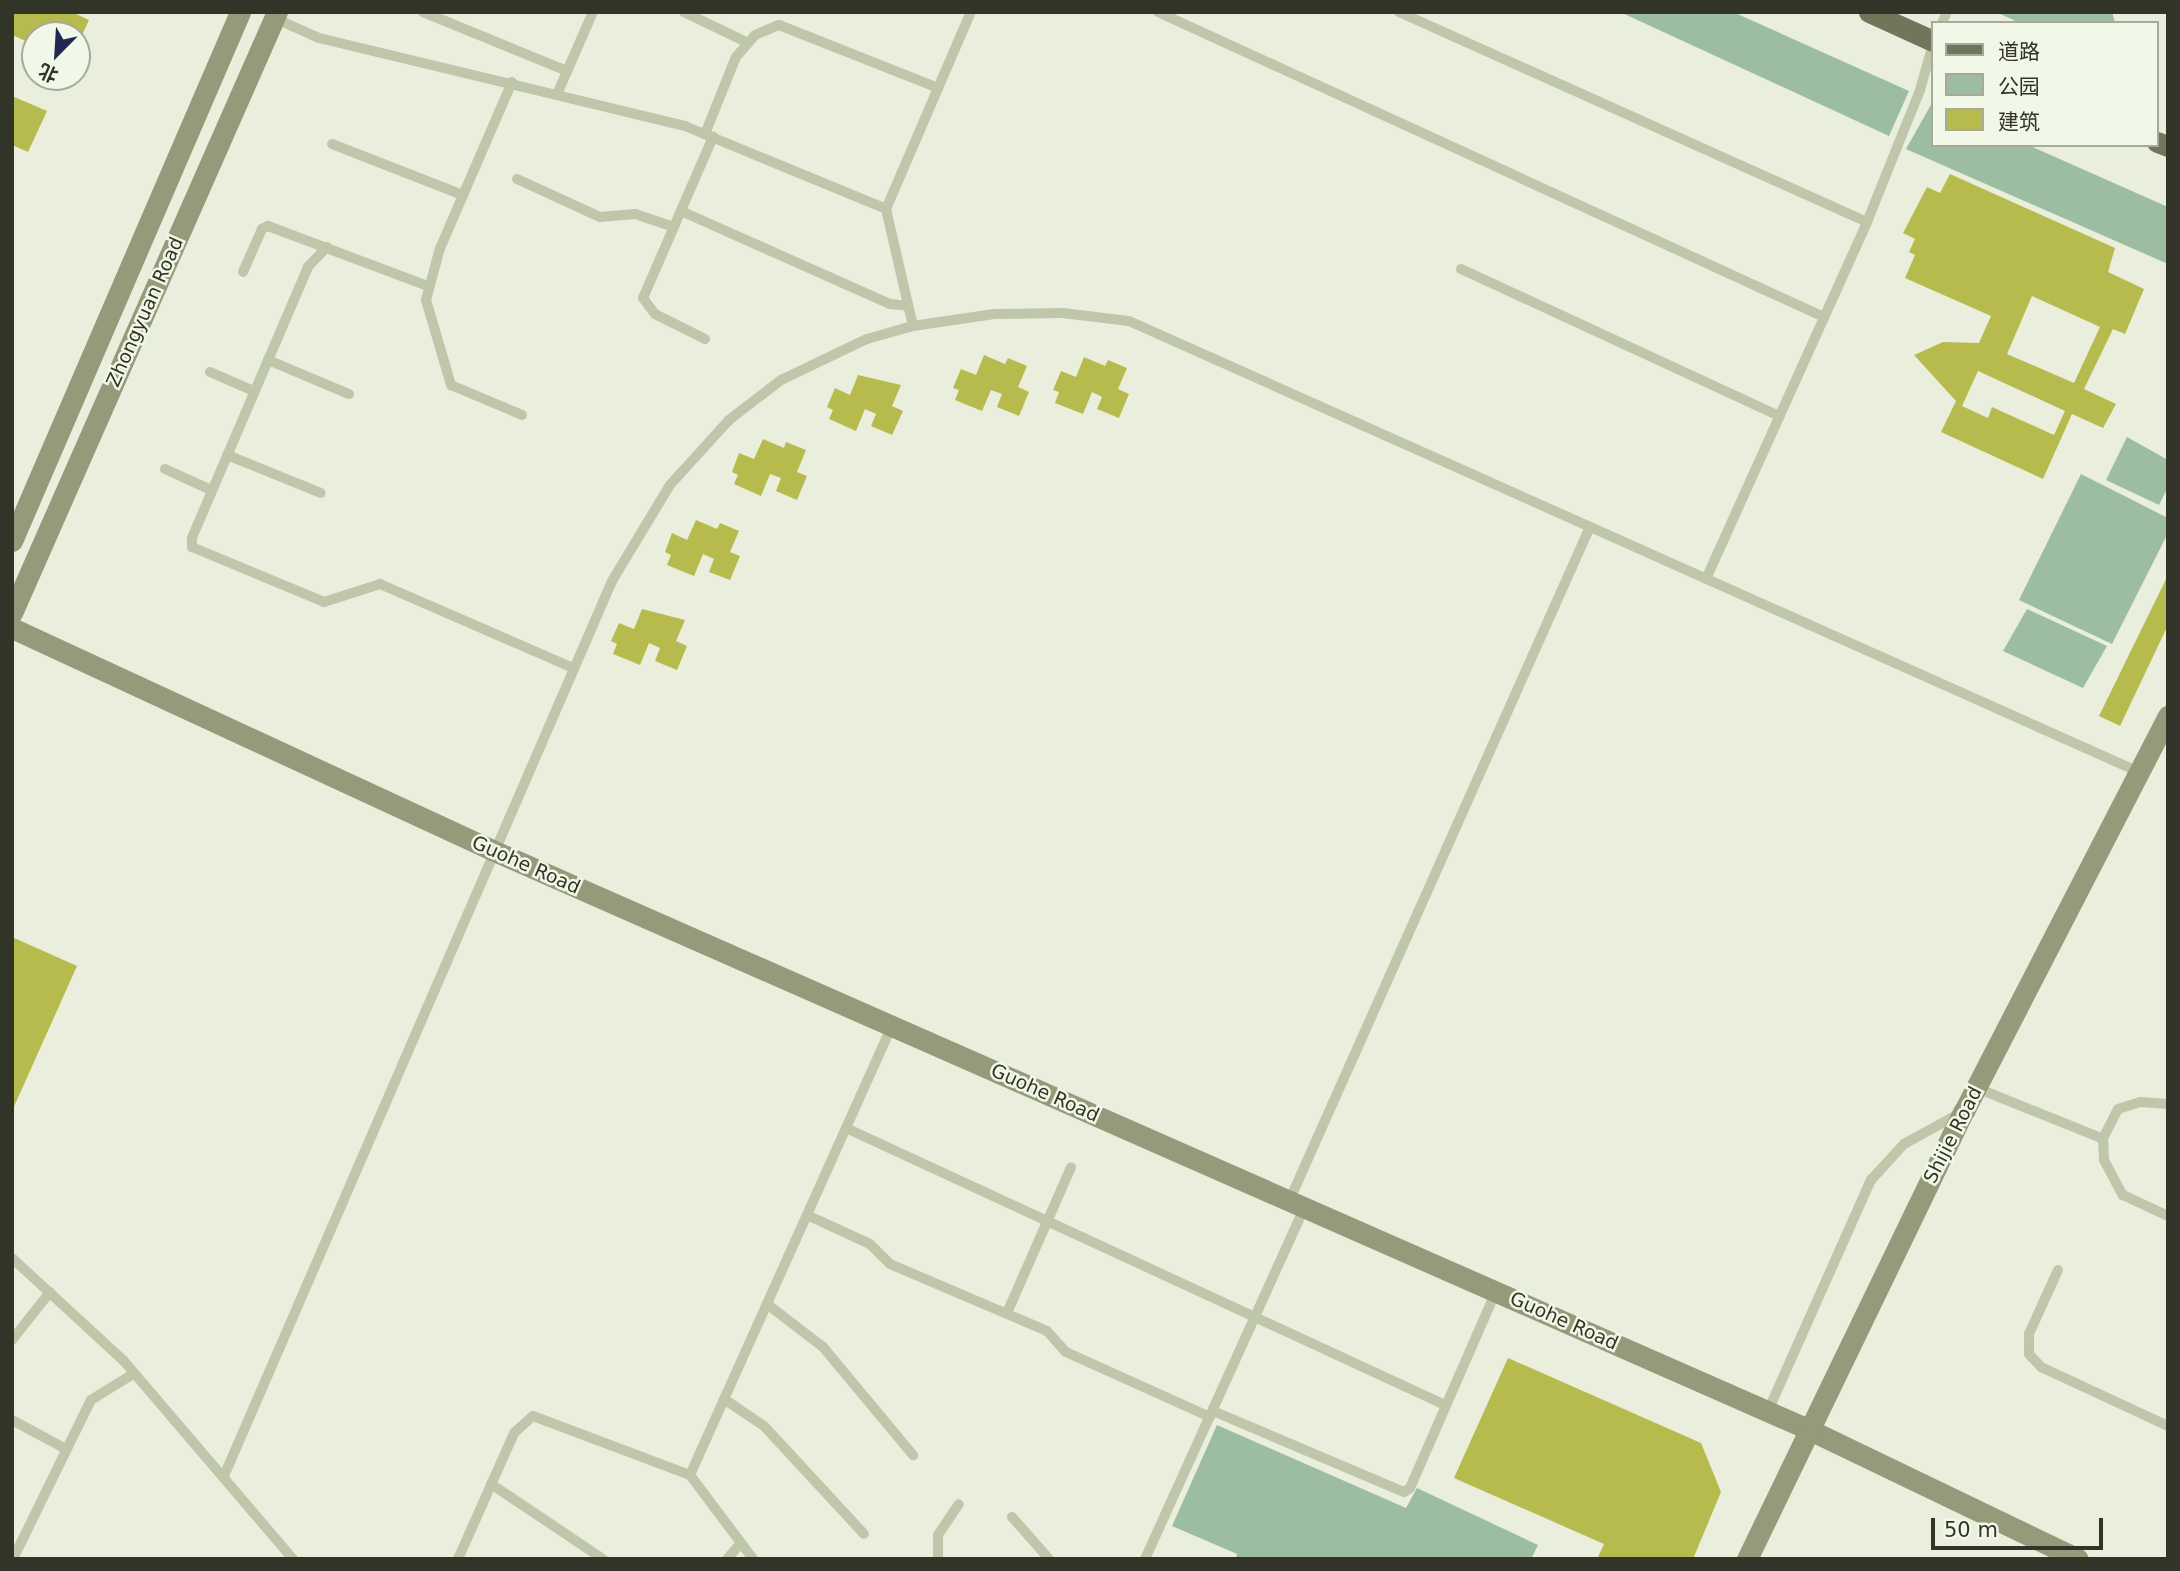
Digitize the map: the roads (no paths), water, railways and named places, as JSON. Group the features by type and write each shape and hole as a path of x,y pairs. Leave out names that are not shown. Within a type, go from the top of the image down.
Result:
{"main road":[{"path":"1869,12 1932,42"}],"street":[{"name":"Zhongyuan Road","path":"12,541 240,12"},
{"name":"Zhongyuan Road","path":"12,612 276,15"},
{"name":"Guohe Road","path":"12,628 492,850 1768,1411 2078,1559"},
{"name":"Shijie Road","path":"1747,1559 1964,1111 2168,715"}],"lane":[{"path":"423,12 567,71"},
{"path":"558,92 593,12"},
{"path":"684,12 746,41"},
{"path":"913,326 886,209 971,12"},
{"path":"1158,12 1824,317"},
{"path":"1399,12 1867,222"},
{"path":"276,15 319,38 558,92 709,136 886,209"},
{"path":"705,339 655,314 644,303 644,293 681,211 746,41 770,27 785,26 938,88"},
{"path":"1706,579 1867,222 1920,90 1932,46"},
{"path":"512,82 463,195 428,286 428,312 451,385 522,415"},
{"path":"332,144 463,195"},
{"path":"517,179 600,217 635,214 674,227"},
{"path":"681,211 890,304 908,306"},
{"path":"243,272 262,229 268,226 428,286"},
{"path":"327,247 308,267 211,490 192,538 195,551 324,602 380,584 573,668"},
{"path":"1461,269 1779,416"},
{"path":"224,1476 492,850 612,581 670,485 729,420 781,380 867,340 913,326 994,314 1063,313 1129,321 1589,529 2139,772"},
{"path":"268,360 349,394"},
{"path":"210,372 254,391"},
{"path":"227,455 321,493"},
{"path":"165,469 211,490"},
{"path":"1145,1559 1254,1319 1297,1203 1589,529"},
{"path":"690,1475 892,1026"},
{"path":"1977,1088 2103,1139"},
{"path":"2168,1104 2140,1102 2118,1110 2103,1139 2104,1160 2123,1195 2168,1216"},
{"path":"1768,1411 1871,1180 1904,1144 1964,1111"},
{"path":"846,1128 1254,1319 1445,1405"},
{"path":"1007,1312 1071,1167"},
{"path":"807,1216 870,1244 890,1264 1047,1331 1066,1352 1404,1492 1410,1488 1496,1291"},
{"path":"12,1258 133,1374 224,1476 293,1559"},
{"path":"2058,1270 2029,1335 2029,1354 2040,1367 2168,1426"},
{"path":"12,1340 50,1292"},
{"path":"767,1304 823,1347 913,1455"},
{"path":"13,1559 15,1544 92,1400 133,1374"},
{"path":"724,1399 764,1426 864,1534"},
{"path":"458,1559 514,1433 533,1416 690,1475 739,1545 753,1559"},
{"path":"12,1420 66,1449"},
{"path":"491,1484 603,1559"},
{"path":"938,1559 938,1535 959,1504"},
{"path":"1012,1517 1049,1559"},
{"path":"727,1559 739,1545"}]}
